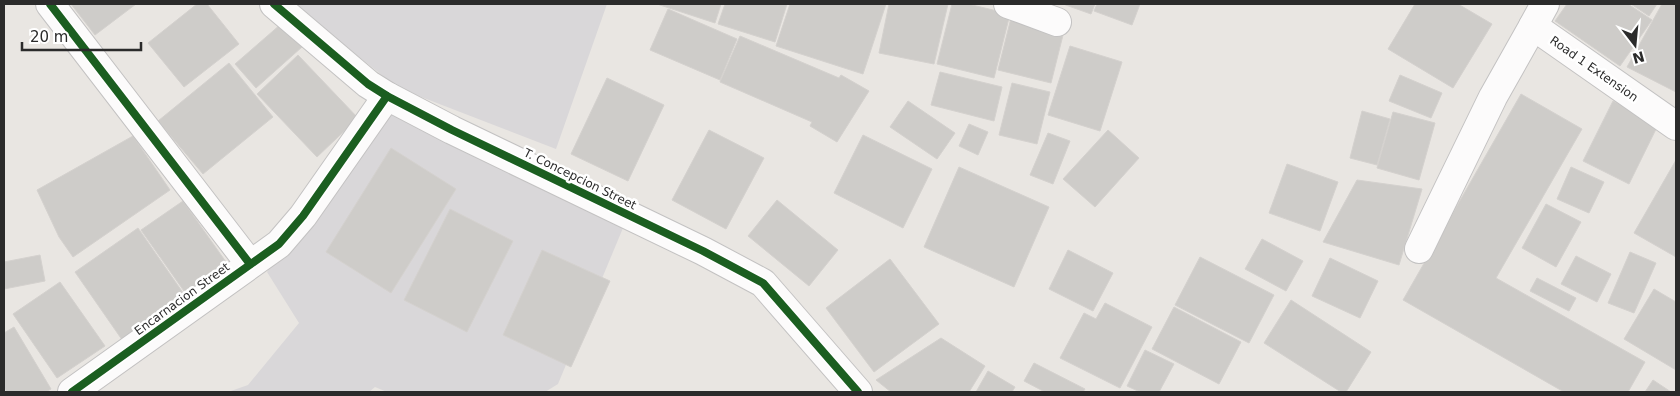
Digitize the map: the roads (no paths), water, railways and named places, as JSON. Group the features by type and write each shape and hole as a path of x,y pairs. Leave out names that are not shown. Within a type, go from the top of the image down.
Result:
{"street":[{"path":"50,4 250,264"},
{"name":"T. Concepcion Street","path":"274,4 368,84 387,96 452,130 703,251 763,283 858,392"},
{"path":"1008,4 1057,22"},
{"path":"1419,248 1493,97 1539,15"},
{"name":"Road 1 Extension","path":"1539,15 1676,126"},
{"name":"Encarnacion Street","path":"81,390 279,244 303,216 387,96"}]}
